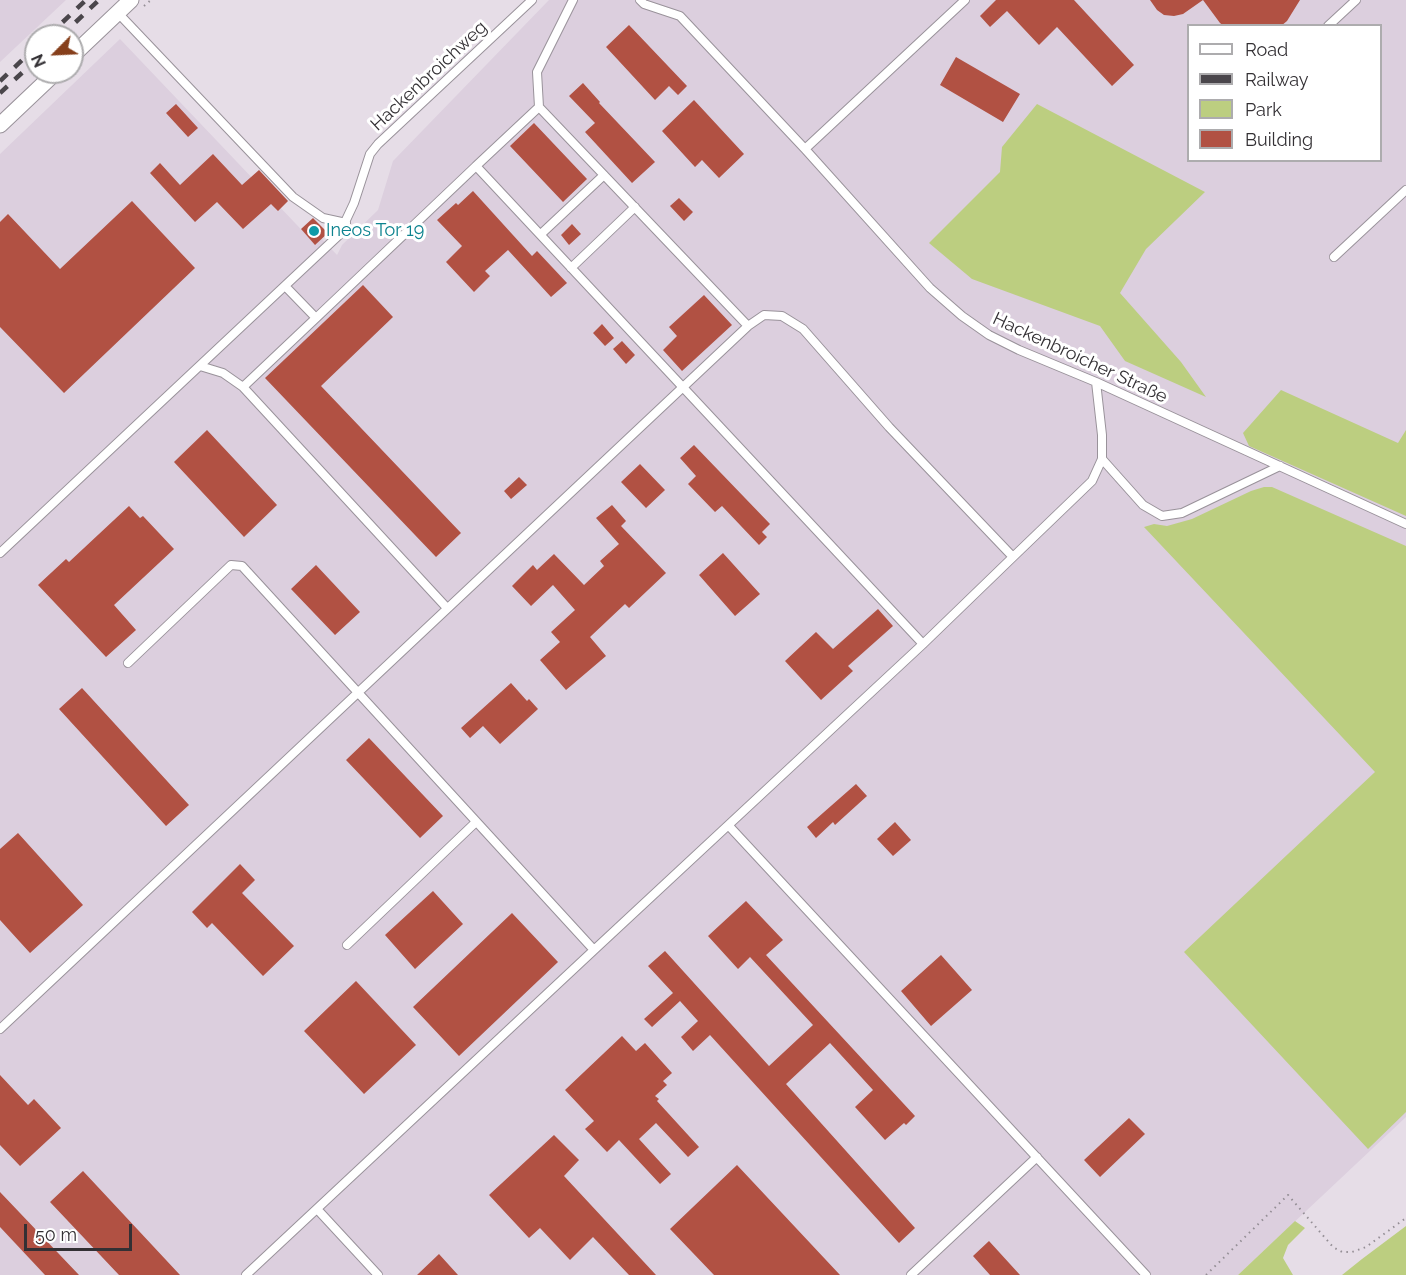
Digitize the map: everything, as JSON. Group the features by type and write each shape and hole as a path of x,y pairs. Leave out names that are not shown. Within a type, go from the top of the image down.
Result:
{"street":[{"path":"84,45 131,0"},
{"path":"0,125 43,84"}],"lane":[{"name":"Hackenbroichweg","path":"0,553 339,235 346,224 370,154 378,144 532,0"},
{"path":"573,0 537,72 539,107 748,326"},
{"name":"Hackenbroicher Straße","path":"640,0 644,4 680,16 805,149 930,288 962,316 989,335 1406,524"},
{"path":"805,149 965,0"},
{"path":"1331,24 1356,0"},
{"path":"118,13 293,197 323,218 346,224"},
{"path":"243,387 539,107"},
{"path":"476,165 923,644"},
{"path":"541,234 604,175"},
{"path":"1334,257 1406,190"},
{"path":"571,268 636,207"},
{"path":"285,286 316,318"},
{"path":"0,1029 748,326 764,315 782,316 803,329 889,427 1013,557"},
{"path":"200,366 223,373 243,387 447,608"},
{"path":"246,1275 923,644 1092,481 1102,459 1102,435 1096,382"},
{"path":"1102,459 1143,505 1162,516 1182,513 1280,466"},
{"path":"128,663 231,565 242,566 594,950"},
{"path":"346,945 476,822"},
{"path":"729,826 1146,1275"},
{"path":"911,1275 1037,1157"},
{"path":"317,1209 378,1275"}],"path":[{"path":"1206,1275 1288,1195 1333,1247 1342,1252 1352,1252 1366,1247 1406,1218"}],"shaded area":[{"path":"0,0 66,0 40,24 24,24 24,39 0,62"},
{"path":"549,0 1406,0 1406,1117 1238,1275 0,1275 0,154 73,84 84,84 84,74 120,39 315,244 322,239 337,255 342,245 378,210 393,161"}],"green space":[{"path":"1037,104 1205,192 1146,249 1120,293 1181,362 1206,397 1125,361 1100,326 972,279 929,243 1000,172 1002,147"},
{"path":"1281,390 1398,443 1406,430 1406,516 1249,446 1243,433"},
{"path":"1264,487 1272,487 1406,546 1406,1112 1368,1149 1184,952 1375,772 1144,527 1154,524 1167,526 1192,519"},
{"path":"1295,1221 1305,1228 1288,1245 1283,1258 1293,1275 1238,1275"},
{"path":"1406,1226 1406,1275 1342,1275 1362,1259"}],"building":[{"path":"996,0 1074,0 1134,65 1112,86 1057,27 1039,45 1007,11 990,27 980,16"},
{"path":"1150,0 1203,0 1183,14 1174,16 1164,15"},
{"path":"1203,0 1300,0 1283,24 1220,23"},
{"path":"629,25 687,86 678,95 669,86 655,100 606,47"},
{"path":"956,57 1020,94 1003,122 940,85"},
{"path":"583,83 655,162 632,183 585,132 595,123 569,96"},
{"path":"694,100 744,154 719,178 702,160 695,167 662,131"},
{"path":"176,104 198,128 188,137 166,113"},
{"path":"534,123 587,179 563,202 510,146"},
{"path":"213,154 242,185 259,170 288,201 278,211 271,204 243,229 217,202 195,222 150,173 160,163 180,185"},
{"path":"473,191 532,256 537,251 567,283 551,297 508,250 485,271 490,276 474,292 446,262 462,246 437,220"},
{"path":"679,198 693,212 684,221 670,206"},
{"path":"132,201 195,268 64,393 0,327 0,222 8,214 60,269"},
{"name":"Ineos Tor 19","path":"313,218 328,233 315,245 301,229"},
{"path":"572,224 581,234 569,245 561,235"},
{"path":"363,285 393,317 321,386 461,533 436,557 265,378"},
{"path":"704,295 732,325 682,371 663,350 677,336 669,327"},
{"path":"602,324 614,338 605,346 593,333"},
{"path":"622,341 635,355 626,364 613,349"},
{"path":"207,430 277,505 244,537 174,462"},
{"path":"694,445 770,524 762,532 767,537 759,545 722,506 715,512 688,484 696,476 680,458"},
{"path":"640,464 665,490 646,508 621,482"},
{"path":"519,477 527,485 511,499 504,491"},
{"path":"612,505 626,521 621,526 666,573 629,608 625,604 590,637 606,656 566,690 540,660 560,642 551,632 575,610 553,585 531,606 512,586 533,565 537,570 554,554 584,585 604,566 600,561 619,544 596,518"},
{"path":"129,506 140,518 143,516 174,549 114,605 136,630 106,657 38,585 66,559 69,562"},
{"path":"723,553 760,594 735,616 699,575"},
{"path":"316,565 360,612 335,635 291,589"},
{"path":"878,609 893,626 848,666 853,671 821,700 785,661 816,632 833,649"},
{"path":"511,683 527,701 529,699 538,709 500,744 483,726 470,738 461,728"},
{"path":"82,688 189,805 166,826 59,709"},
{"path":"369,738 443,816 420,838 346,760"},
{"path":"856,784 867,796 835,825 833,822 816,838 807,827"},
{"path":"895,822 911,840 893,856 877,839"},
{"path":"18,833 83,905 30,953 0,920 0,849"},
{"path":"240,864 255,880 242,893 294,946 263,976 212,923 207,928 192,912"},
{"path":"433,891 463,924 415,969 385,935"},
{"path":"746,901 783,940 766,955 915,1116 885,1140 855,1107 873,1090 830,1043 786,1084 915,1228 899,1243 710,1035 693,1051 681,1037 698,1021 680,1001 652,1027 644,1019 673,993 648,966 665,951 769,1066 813,1025 750,957 738,969 708,936"},
{"path":"512,913 558,962 459,1056 413,1007"},
{"path":"941,955 972,990 931,1026 901,991"},
{"path":"356,981 416,1045 364,1094 304,1031"},
{"path":"622,1036 636,1051 645,1043 672,1073 663,1081 667,1085 655,1096 699,1147 688,1157 656,1123 639,1139 671,1174 660,1184 619,1140 607,1152 585,1129 594,1121 565,1090"},
{"path":"0,1075 28,1105 34,1099 61,1128 20,1166 0,1145"},
{"path":"1129,1118 1145,1134 1100,1177 1084,1160"},
{"path":"554,1135 579,1160 564,1176 656,1275 629,1275 593,1237 570,1260 540,1228 529,1238 489,1195"},
{"path":"737,1165 840,1275 714,1275 670,1229"},
{"path":"83,1171 180,1275 119,1275 50,1202"},
{"path":"0,1192 79,1275 45,1275 0,1227"},
{"path":"989,1241 1020,1275 990,1275 973,1256"},
{"path":"439,1254 458,1275 417,1275"}],"railway":[{"path":"61,24 86,0"},
{"path":"74,24 99,0"},
{"path":"0,81 24,58"},
{"path":"0,93 24,71"}],"place":[{"name":"Ineos Tor 19","path":"314,231"}]}
